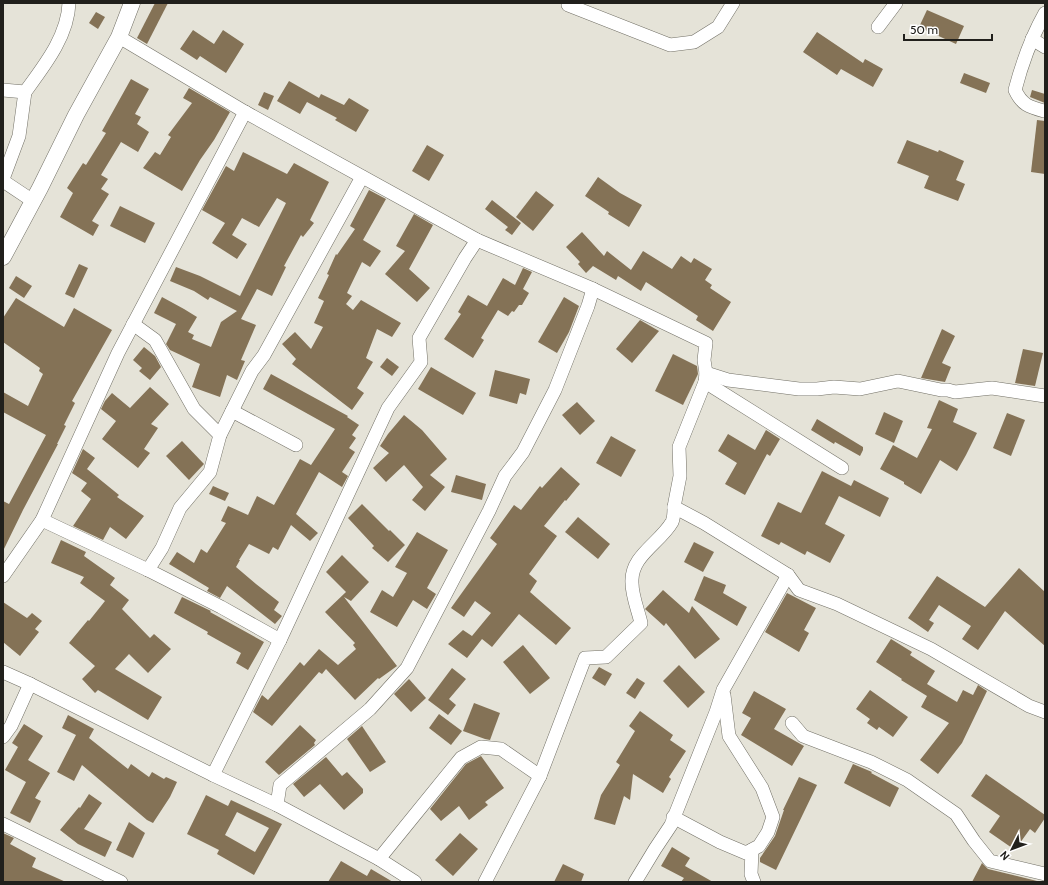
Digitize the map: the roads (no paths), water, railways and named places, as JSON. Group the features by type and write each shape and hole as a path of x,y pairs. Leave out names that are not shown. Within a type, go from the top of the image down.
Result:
{"street":[{"path":"33,201 3,180 19,136 24,92 51,56 68,15 69,3"},
{"path":"3,257 76,115 119,37 132,3"},
{"path":"568,5 670,46 694,42 718,27 733,3"},
{"path":"878,27 896,3"},
{"path":"1044,111 1028,107 1018,98 1015,90 1022,64 1045,13"},
{"path":"119,37 245,112 477,240 593,289 706,343 704,360 706,377 679,447 680,476 673,521 657,540 643,553 633,572 632,584 641,623 606,657 584,658 540,776 485,882"},
{"path":"1032,39 1045,47"},
{"path":"3,90 24,92"},
{"path":"3,576 42,520 118,353 245,112"},
{"path":"148,570 162,548 180,508 210,472 220,435 252,371 264,355 362,176"},
{"path":"213,775 280,640 388,408 421,362 419,338 477,240"},
{"path":"277,805 280,785 370,709 407,668 489,511 505,476 523,452 555,390 588,306 593,289"},
{"path":"133,324 155,340 194,409 220,435"},
{"path":"706,377 798,389 834,387 860,389 898,381 955,392 992,388 1045,396"},
{"path":"706,377 842,468"},
{"path":"232,411 296,444"},
{"path":"674,507 704,523 788,575 799,590 837,604 931,649 1029,706 1045,712"},
{"path":"42,520 148,570 280,640"},
{"path":"635,882 671,825 716,712 723,690 788,575"},
{"path":"3,672 277,805 379,859 415,882"},
{"path":"3,738 11,726 30,684"},
{"path":"673,817 720,842 746,853 759,846 768,832 772,817 762,788 729,736 723,690"},
{"path":"792,723 803,736 871,762 913,784 956,814 974,841 990,861 1044,876"},
{"path":"379,859 461,758 481,747 501,749 540,776"},
{"path":"3,824 121,882"},
{"path":"752,850 751,874 754,882"}]}
